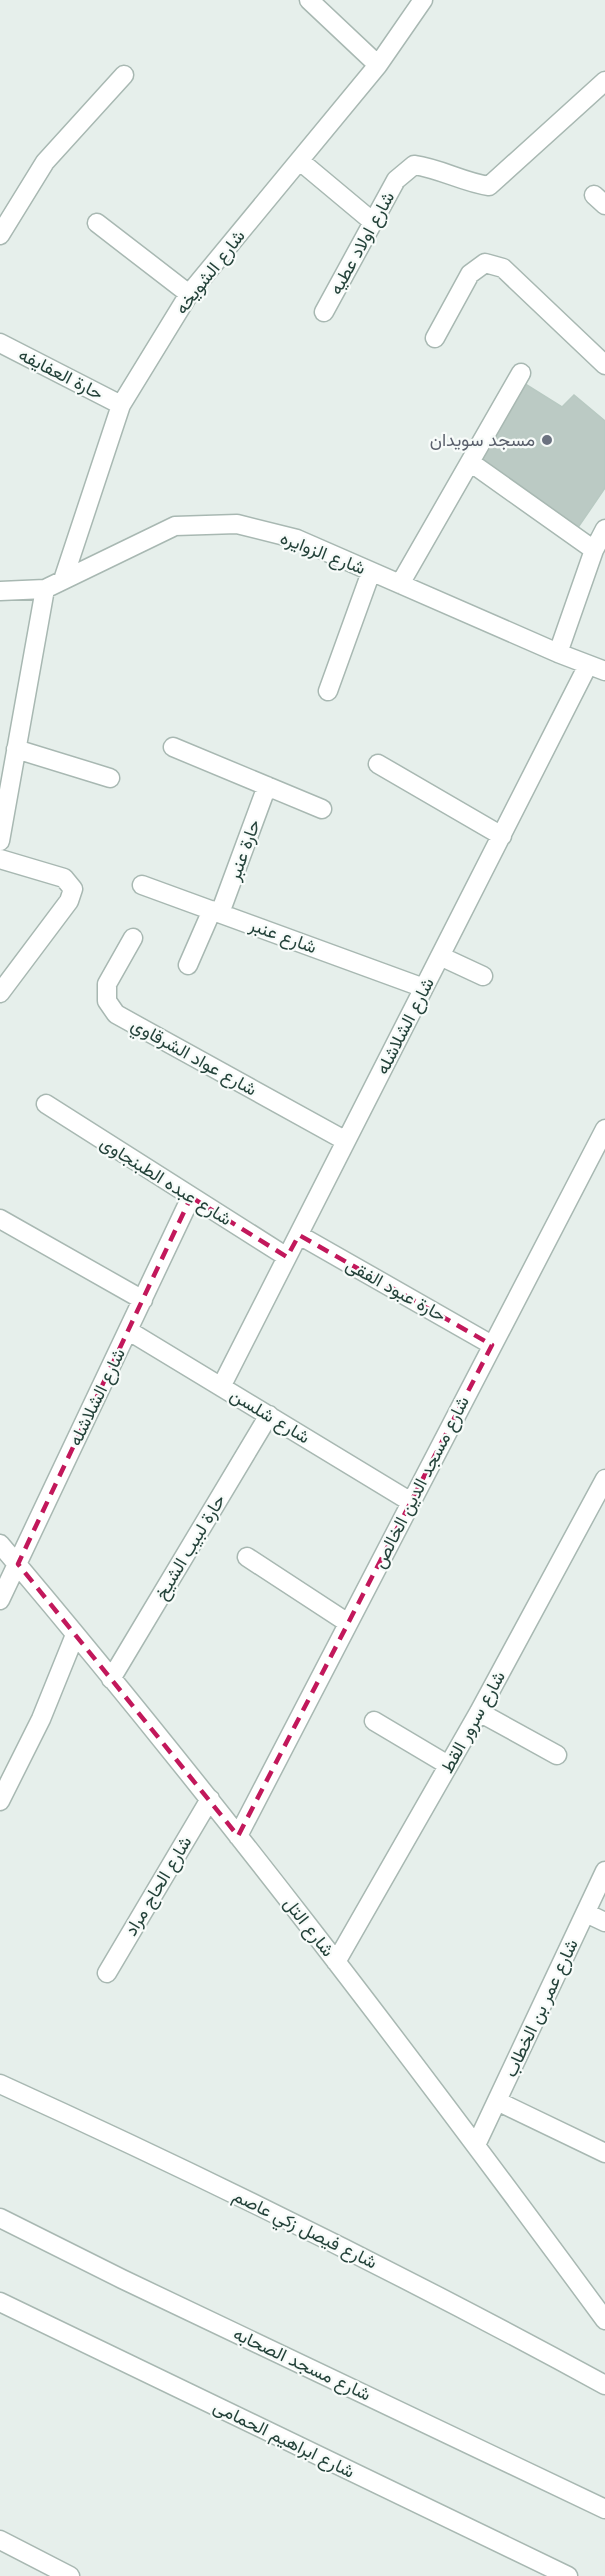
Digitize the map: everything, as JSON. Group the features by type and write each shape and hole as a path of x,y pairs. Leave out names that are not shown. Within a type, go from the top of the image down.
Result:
{"street":[{"path":"309,0 378,64"},
{"name":"شارع الشويخه","path":"63,580 121,405 189,294 378,64 423,0"},
{"path":"0,235 45,162 124,75"},
{"name":"شارع اولاد عطيه","path":"324,312 396,180 414,165 436,168 472,184 489,186 605,81"},
{"path":"300,161 373,222"},
{"path":"97,223 189,294"},
{"path":"435,338 470,273 485,263 503,268 605,365"},
{"name":"حارة العفايفه","path":"0,343 121,405"},
{"path":"400,584 521,373"},
{"path":"470,462 594,550"},
{"name":"شارع الزوايره","path":"0,591 45,589 175,526 237,525 297,539 596,668"},
{"path":"558,652 594,550 605,529"},
{"path":"328,691 371,572"},
{"path":"0,839 45,589"},
{"name":"شارع الشلاشله","path":"221,1387 502,836 596,668"},
{"path":"173,747 322,809"},
{"path":"16,749 110,778"},
{"path":"378,764 502,836"},
{"name":"حارة عنبر","path":"188,965 216,912 267,786"},
{"path":"0,859 64,878 73,889 69,902 0,993"},
{"name":"شارع عنبر","path":"142,885 424,988"},
{"name":"شارع عواد الشرقاوي","path":"133,939 107,984 106,1001 116,1014 346,1141"},
{"path":"440,956 483,976"},
{"name":"شارع عبده الطبنجاوى","path":"46,1104 287,1257"},
{"name":"شارع مسجد الدين الخالص","path":"238,1836 605,1129"},
{"name":"شارع الشلاشله","path":"0,1600 191,1197"},
{"path":"0,1219 143,1300"},
{"name":"حارة عبود الفقى","path":"299,1235 492,1345"},
{"name":"شارع شلسن","path":"129,1331 411,1502"},
{"name":"حارة لبيب الشيخ","path":"111,1679 268,1415"},
{"name":"شارع سرور القط","path":"336,1962 479,1712 605,1479"},
{"name":"شارع التل","path":"0,1544 210,1799 476,2145 605,2320"},
{"path":"247,1557 348,1623"},
{"path":"0,1801 41,1719 75,1635"},
{"path":"479,1712 557,1755"},
{"path":"374,1721 448,1765"},
{"name":"شارع الحاج مراد","path":"107,1972 210,1799"},
{"name":"شارع عمر بن الخطاب","path":"476,2145 605,1871"},
{"path":"586,1913 605,1922"},
{"name":"شارع فيصل زكي عاصم","path":"0,2084 307,2229 500,2327 605,2385"},
{"path":"497,2102 605,2153"},
{"name":"شارع مسجد الصحابه","path":"0,2218 122,2279 605,2509"},
{"name":"شارع ابراهيم الحمامى","path":"0,2302 568,2576"},
{"path":"0,2540 70,2576"}],"highlighted area":[{"path":"191,1197 287,1257 299,1235 492,1345 238,1836 18,1564"}],"building":[{"name":"مسجد سويدان","path":"522,382 562,407 574,395 605,421 605,488 577,529 477,460"}],"place":[{"name":"مسجد سويدان","path":"547,440"}]}
